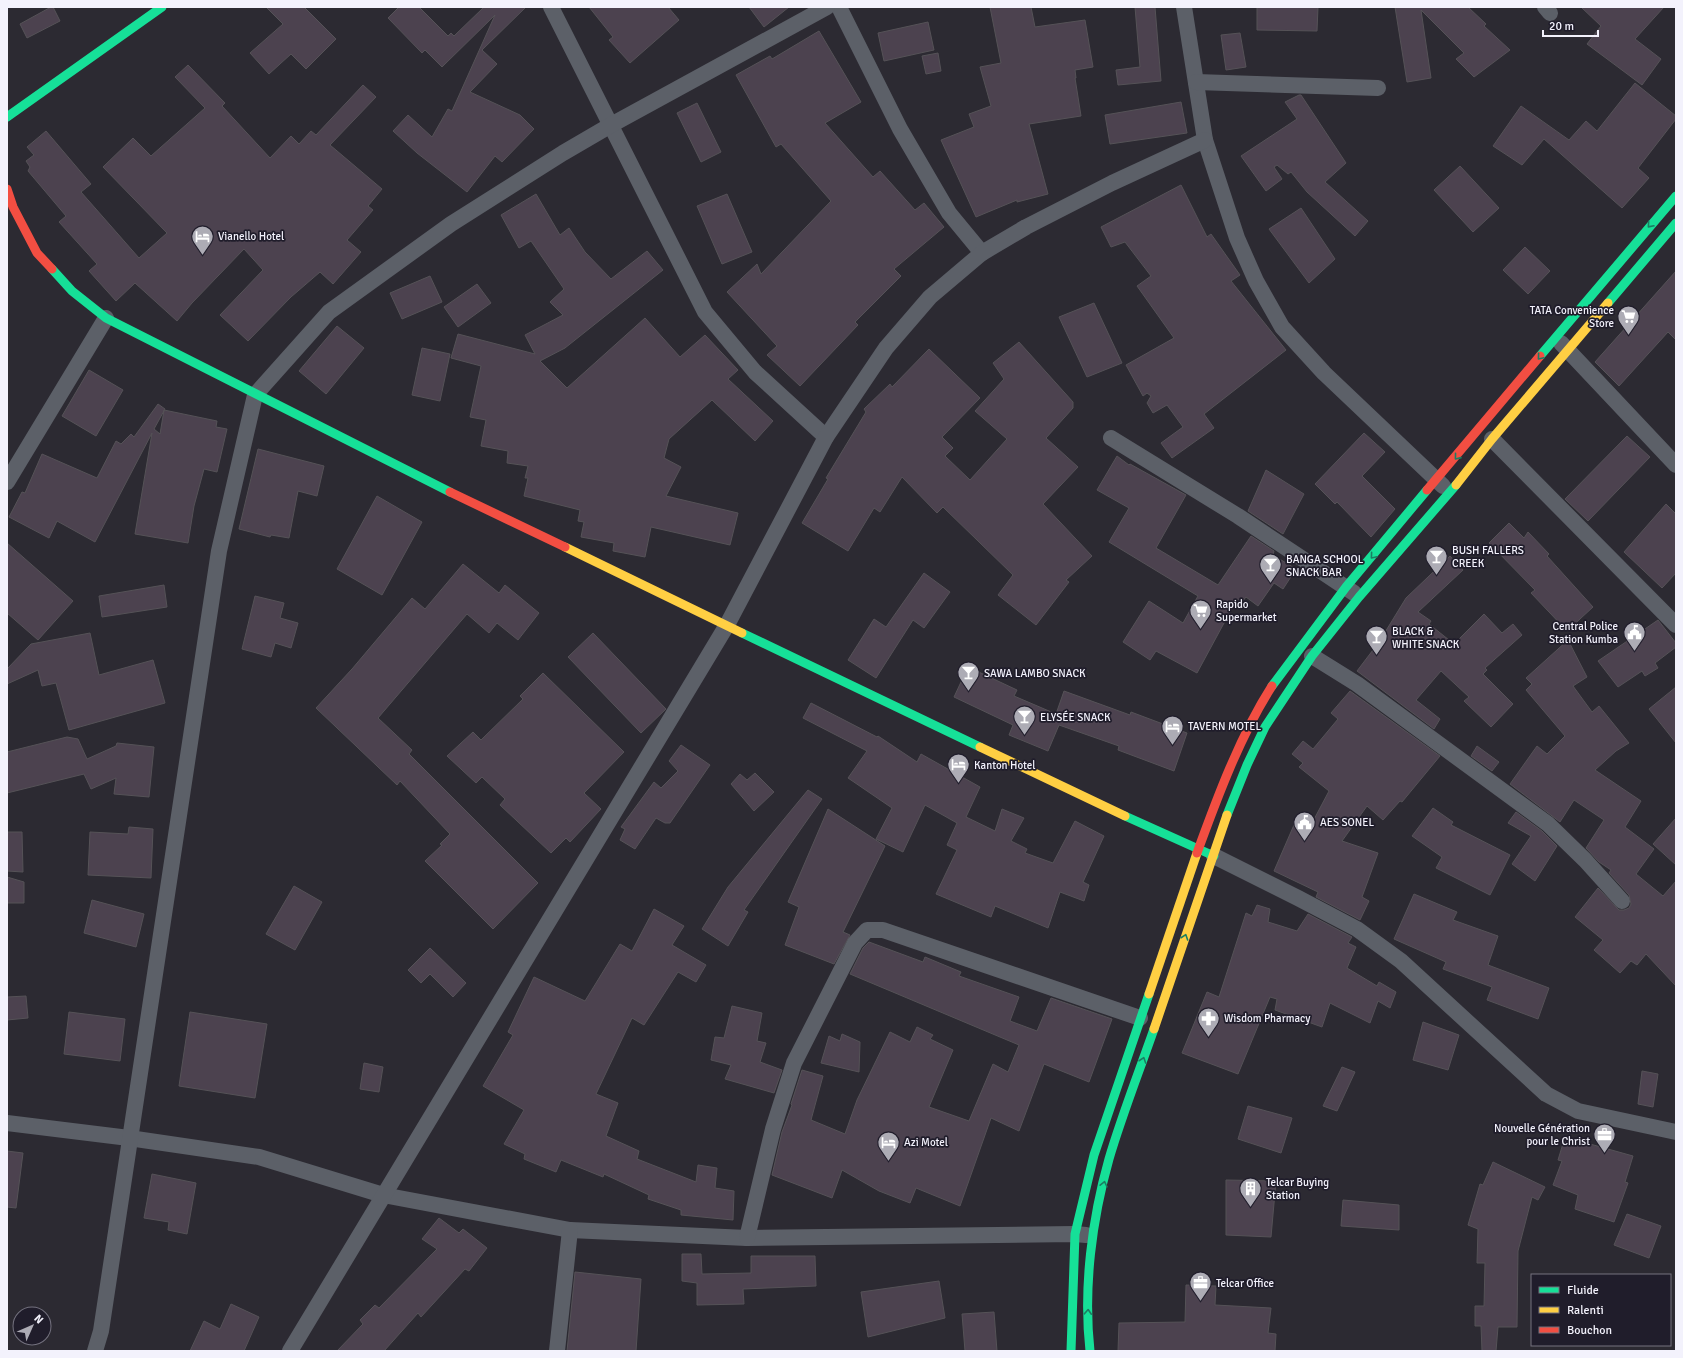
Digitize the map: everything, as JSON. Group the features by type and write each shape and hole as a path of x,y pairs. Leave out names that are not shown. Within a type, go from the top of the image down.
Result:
{"main road":[{"path":"7,117 162,7"},
{"path":"7,189 13,206 37,253 72,291 106,318 409,472 1100,805 1214,856"},
{"path":"1071,1351 1075,1234 1094,1155 1198,849 1213,808 1251,722 1271,687 1346,587 1676,196"},
{"path":"1090,1351 1087,1323 1092,1236 1109,1159 1214,856 1247,765 1265,727 1312,656 1359,597 1450,492 1492,439 1676,223"}],"street":[{"path":"551,7 705,312 755,372 826,438"},
{"path":"95,1351 101,1331 219,551 255,395 329,312 452,224 563,153 611,125 827,7"},
{"path":"839,7 900,129 949,213 982,253"},
{"path":"1184,7 1204,140 1237,238 1256,281 1282,327 1324,373 1450,492"},
{"path":"1196,82 1378,88"},
{"path":"290,1351 727,625 826,438 886,348 930,297 982,253 1026,227 1112,183 1204,140"},
{"path":"7,482 106,318"},
{"path":"1556,338 1568,349 1650,440 1676,465"},
{"path":"1111,438 1238,516 1359,597"},
{"path":"1492,439 1676,625"},
{"path":"1312,656 1357,684 1548,824 1586,860 1622,901"},
{"path":"1214,856 1357,929 1401,961 1546,1094 1578,1112 1676,1132"},
{"path":"747,1238 773,1129 794,1063 855,943 866,930 883,930 1140,1018"},
{"path":"7,1123 129,1138 259,1157 383,1195 570,1230 747,1238 1075,1234 1092,1236"},
{"path":"557,1351 570,1230"}],"building":[{"path":"53,7 60,21 27,38 20,24"},
{"path":"266,7 304,7 336,39 306,69 291,54 269,74 250,53 283,24"},
{"path":"399,7 419,7 448,36 451,33 454,36 484,7 526,7 482,50 497,64 470,92 520,115 534,129 502,162 495,156 467,192 417,153 393,131 408,115 432,137 448,109 452,111 495,15 442,67 425,50 422,53 388,18"},
{"path":"589,7 668,7 679,20 630,63 609,40 613,37"},
{"path":"749,7 789,7 764,27"},
{"path":"990,7 1031,7 1035,27 1085,20 1093,67 1075,70 1081,116 1029,124 1048,194 1017,202 1017,200 976,217 941,140 974,127 969,114 991,106 980,67 1001,63"},
{"path":"1135,7 1155,7 1161,81 1118,85 1116,70 1140,67"},
{"path":"1257,7 1318,7 1317,31 1257,30"},
{"path":"1395,7 1468,7 1486,24 1484,26 1510,50 1474,77 1456,59 1464,53 1421,10 1431,78 1407,82"},
{"path":"1581,7 1664,7 1635,39 1661,59 1642,85 1587,44 1601,26"},
{"path":"928,22 934,50 884,61 878,33"},
{"path":"819,31 861,102 825,123 873,177 880,171 915,210 924,203 944,227 894,269 901,276 855,322 858,325 800,386 767,355 777,346 727,292 757,264 761,274 831,201 781,144 776,147 736,75 770,56 772,59"},
{"path":"1240,33 1246,67 1226,70 1221,35"},
{"path":"938,53 941,71 926,74 922,56"},
{"path":"188,65 225,103 222,106 270,158 291,136 299,144 311,131 316,135 363,85 376,97 330,145 382,189 368,206 373,210 347,240 361,252 333,284 320,272 291,297 248,341 220,315 263,270 244,249 192,303 177,321 135,283 116,301 89,271 97,264 59,222 66,216 28,171 30,167 26,161 34,155 27,147 46,131 91,184 81,192 139,258 167,233 103,167 133,138 151,156 205,108 175,77"},
{"path":"1635,83 1676,116 1676,119 1638,168 1649,178 1622,208 1544,139 1522,165 1493,146 1521,106 1569,140 1586,121 1597,131"},
{"path":"1301,95 1346,163 1325,182 1368,221 1355,236 1307,192 1291,172 1288,174 1277,165 1274,167 1282,179 1266,191 1241,156 1297,119 1285,102"},
{"path":"1181,102 1187,133 1110,144 1105,115"},
{"path":"697,103 721,152 701,162 677,113"},
{"path":"1460,166 1499,208 1473,232 1434,190"},
{"path":"1181,185 1207,237 1211,234 1240,275 1231,281 1286,350 1204,414 1214,428 1172,458 1161,443 1183,427 1167,405 1153,413 1147,403 1151,396 1147,393 1143,396 1126,365 1174,338 1137,286 1151,276 1125,242 1111,247 1101,227"},
{"path":"536,194 560,235 569,228 585,252 611,279 647,251 663,270 565,348 540,361 567,388 645,318 680,357 705,335 738,370 728,379 773,421 755,441 712,400 669,439 664,458 681,467 666,496 738,513 730,545 651,527 645,557 613,551 614,543 581,537 584,522 578,521 580,510 524,496 528,478 525,478 528,466 507,463 508,451 481,446 486,420 470,417 481,366 451,358 458,334 535,354 525,335 563,315 550,302 564,289 531,241 519,248 501,215"},
{"path":"727,194 752,252 722,264 697,206"},
{"path":"1301,208 1335,259 1309,283 1269,229"},
{"path":"1525,247 1550,271 1528,294 1503,270"},
{"path":"1676,271 1676,340 1668,332 1619,386 1595,362"},
{"path":"430,276 442,302 402,319 390,293"},
{"path":"477,284 491,303 458,327 444,307"},
{"path":"1094,303 1122,363 1087,377 1059,317"},
{"path":"337,326 364,348 326,394 299,371"},
{"path":"1019,342 1073,402 1073,408 1046,438 1078,467 1043,504 1092,556 1066,580 1069,582 1036,625 998,595 1013,575 943,507 937,513 902,477 880,512 874,508 848,551 802,523 828,479 826,478 866,412 864,409 890,384 892,387 929,349 980,398 942,437 953,448 945,456 970,480 1007,439 975,411 1004,379 993,363"},
{"path":"422,348 450,354 440,401 412,395"},
{"path":"89,370 123,390 96,436 62,416"},
{"path":"158,404 165,409 164,410 217,421 216,427 227,429 217,472 204,469 194,506 188,543 135,534 152,433 95,542 57,521 49,538 9,517 22,492 25,493 42,454 97,478 116,441 121,444 131,434 134,437","holes":["164,411 160,434 154,429"]},
{"path":"1364,433 1385,452 1362,476 1395,509 1371,537 1337,502 1335,504 1315,484"},
{"path":"1627,436 1650,457 1588,521 1565,499"},
{"path":"258,449 324,466 317,496 298,491 289,538 271,535 270,537 239,529"},
{"path":"1117,456 1129,465 1130,464 1186,495 1156,548 1218,585 1251,536 1274,551 1273,555 1296,569 1283,589 1274,583 1258,606 1246,597 1242,602 1237,599 1197,673 1156,651 1150,660 1123,642 1149,601 1183,623 1198,596 1109,542 1129,508 1097,490"},
{"path":"1266,470 1304,494 1283,534 1248,511"},
{"path":"377,496 422,522 382,595 337,569"},
{"path":"1666,504 1676,514 1676,573 1662,588 1624,552"},
{"path":"1509,523 1524,538 1528,532 1549,554 1547,556 1593,607 1567,631 1531,593 1535,590 1489,543"},
{"path":"7,543 73,601 38,640 7,613"},
{"path":"1450,556 1463,570 1418,612 1431,621 1429,624 1454,644 1484,614 1502,633 1513,624 1522,635 1485,668 1487,670 1483,674 1513,704 1491,727 1464,701 1469,697 1441,671 1416,700 1440,719 1434,729 1357,671 1379,642 1406,598"},
{"path":"463,564 499,593 505,585 539,613 518,640 497,623 489,633 467,614 378,718 412,750 409,754 538,883 493,929 425,861 442,845 440,844 450,834 400,781 397,785 316,708 352,669 412,598 425,609"},
{"path":"924,573 950,592 924,628 913,620 876,678 848,660 874,619 886,627"},
{"path":"164,585 167,607 102,617 99,596"},
{"path":"255,596 284,603 280,618 298,623 291,648 275,643 271,657 242,649"},
{"path":"1658,620 1676,643 1676,647 1655,663 1658,668 1645,676 1642,671 1618,687 1598,661"},
{"path":"90,633 99,675 153,660 165,703 69,730 56,683 42,686 38,670 7,684 7,669 31,644"},
{"path":"593,633 666,709 641,733 568,657"},
{"path":"1568,640 1587,677 1573,686 1592,712 1599,706 1629,743 1616,751 1595,770 1641,801 1625,827 1654,849 1636,874 1663,896 1676,881 1676,986 1646,954 1637,965 1631,961 1620,973 1594,950 1603,940 1575,917 1598,888 1619,910 1629,908 1631,904 1629,895 1609,873 1611,870 1599,862 1586,848 1604,820 1574,800 1560,822 1510,784 1537,746 1547,754 1565,736 1526,690 1532,684 1526,678"},
{"path":"968,667 1017,690 1014,696 1056,714 1064,691 1130,715 1131,712 1187,733 1174,771 1118,750 1119,746 1059,725 1048,751 1009,735 1013,725 954,697"},
{"path":"543,673 624,752 584,793 601,809 570,842 566,838 551,853 500,805 505,799 482,777 476,783 447,756 473,732 481,740 523,699 520,696"},
{"path":"1676,687 1676,743 1649,709"},
{"path":"1350,691 1440,756 1402,802 1400,801 1383,820 1367,806 1342,841 1378,853 1362,897 1369,901 1360,920 1316,897 1318,892 1274,871 1297,818 1311,825 1329,791 1299,767 1303,763 1292,754 1303,741 1313,749 1338,719 1331,713"},
{"path":"811,703 877,737 878,736 917,762 921,754 980,787 966,817 995,831 1002,809 1024,818 1011,841 1027,849 1025,853 1053,863 1075,821 1104,836 1083,882 1089,885 1084,901 1060,892 1048,928 995,906 991,917 936,894 957,850 947,845 957,823 925,805 903,852 876,839 892,808 848,778 867,751 803,718"},
{"path":"67,737 78,739 87,759 116,746 117,743 154,747 149,797 114,794 116,778 91,789 84,774 7,793 7,752"},
{"path":"681,745 710,765 670,823 665,823 656,818 635,849 620,840 625,829 621,827 654,782 661,788 678,771 669,761"},
{"path":"1477,746 1499,762 1492,771 1471,756"},
{"path":"755,773 774,792 754,811 731,784 740,774 747,780"},
{"path":"808,790 822,799 744,910 748,912 728,946 702,929 728,887"},
{"path":"1433,808 1453,822 1451,825 1510,855 1490,895 1436,868 1442,857 1412,836"},
{"path":"828,809 885,846 843,932 850,935 834,964 785,945 799,907 788,902"},
{"path":"1516,812 1542,831 1557,846 1535,881 1512,864 1531,836 1508,823"},
{"path":"1676,818 1676,865 1653,844"},
{"path":"129,827 153,829 151,878 88,875 90,832 128,834"},
{"path":"7,832 22,832 23,872 7,871"},
{"path":"7,877 24,882 24,903 7,903"},
{"path":"294,886 322,902 295,950 266,934"},
{"path":"1414,894 1457,912 1453,920 1498,936 1488,965 1549,988 1538,1019 1487,1000 1492,987 1443,969 1446,962 1394,939"},
{"path":"92,900 144,914 136,947 84,933"},
{"path":"1257,905 1270,909 1268,922 1297,931 1308,914 1352,937 1348,943 1356,947 1347,968 1377,986 1379,982 1396,992 1390,1008 1378,1001 1370,1023 1330,1003 1322,1027 1275,1010 1277,999 1270,997 1238,1074 1182,1053 1207,992 1219,997 1246,913 1252,916"},
{"path":"654,909 684,926 672,945 706,965 696,982 678,972 644,1025 632,1018 596,1094 618,1103 606,1136 639,1151 637,1159 696,1182 698,1165 717,1168 715,1188 734,1191 733,1220 681,1215 681,1210 648,1199 649,1195 604,1174 603,1177 561,1160 556,1172 524,1159 525,1154 504,1144 524,1110 483,1086 513,1035 508,1032 534,977 585,1001 620,944 632,951"},
{"path":"869,942 923,962 925,957 961,972 959,976 1019,997 1010,1021 1037,1031 1051,998 1112,1019 1089,1082 1044,1064 1019,1131 991,1118 960,1206 916,1188 910,1203 879,1191 842,1170 832,1198 772,1175 782,1132 792,1105 791,1104 802,1070 823,1076 811,1120 845,1134 857,1100 890,1032 910,1042 917,1027 933,1035 930,1039 953,1050 929,1107 969,1121 993,1064 1008,1072 1019,1045 850,974 863,948"},
{"path":"430,948 466,983 453,997 430,974 421,983 408,970"},
{"path":"26,996 28,1018 7,1020 7,997"},
{"path":"732,1006 762,1013 757,1041 766,1043 760,1062 782,1070 774,1093 725,1079 731,1065 711,1060 715,1037 724,1038"},
{"path":"69,1012 125,1019 120,1061 64,1054"},
{"path":"190,1012 267,1024 255,1098 179,1086"},
{"path":"1423,1022 1459,1035 1448,1070 1413,1060"},
{"path":"842,1034 860,1042 859,1072 821,1063 829,1036 840,1041"},
{"path":"364,1063 383,1067 379,1092 360,1089"},
{"path":"1342,1067 1355,1072 1337,1111 1323,1106"},
{"path":"1642,1071 1658,1074 1653,1107 1638,1104"},
{"path":"1248,1106 1292,1118 1281,1153 1238,1139"},
{"path":"1565,1137 1633,1156 1625,1182 1628,1183 1614,1222 1575,1209 1578,1195 1553,1185 1562,1161 1558,1160"},
{"path":"7,1151 23,1153 16,1208 7,1207"},
{"path":"1493,1162 1545,1187 1538,1200 1532,1197 1518,1251 1517,1327 1498,1327 1496,1351 1482,1351 1481,1326 1475,1326 1475,1306 1484,1306 1485,1263 1477,1263 1478,1229 1468,1225 1480,1184 1483,1185"},
{"path":"152,1174 196,1183 187,1234 168,1230 169,1222 144,1218"},
{"name":"Telcar Buying Station","path":"1226,1180 1276,1181 1271,1237 1226,1235"},
{"path":"1343,1200 1399,1205 1399,1230 1341,1226"},
{"path":"1627,1214 1661,1226 1649,1258 1614,1245"},
{"path":"439,1218 459,1233 463,1229 487,1248 469,1271 465,1269 421,1317 418,1313 384,1351 337,1351 363,1324 360,1320 375,1305 379,1308 437,1249 422,1239"},
{"path":"682,1254 701,1254 702,1274 751,1273 751,1256 815,1256 816,1286 743,1289 744,1304 697,1305 697,1283 682,1281"},
{"path":"575,1272 641,1279 636,1351 567,1351"},
{"path":"939,1281 945,1318 868,1337 861,1292"},
{"path":"1186,1285 1216,1286 1215,1305 1271,1308 1268,1333 1276,1334 1275,1351 1118,1351 1119,1323 1185,1322"},
{"path":"231,1304 259,1317 244,1351 190,1351 204,1321 220,1329"},
{"path":"994,1312 997,1351 965,1351 962,1314"}],"traffic: fast":[{"path":"7,117 162,7"},
{"path":"1540,356 1676,196"},
{"path":"1608,303 1676,223"},
{"path":"52,269 72,291 106,318 450,492"},
{"path":"1227,815 1247,765 1265,727 1312,656 1359,597 1456,485"},
{"path":"1272,686 1346,587 1427,490"},
{"path":"742,633 980,747"},
{"path":"1125,816 1214,856"},
{"path":"1071,1351 1075,1234 1094,1155 1149,994"},
{"path":"1090,1351 1088,1327 1088,1278 1090,1254 1098,1205 1114,1143 1154,1029"}],"traffic: slow":[{"path":"1456,485 1492,439 1608,303"},
{"path":"565,547 742,633"},
{"path":"980,747 1125,816"},
{"path":"1154,1029 1227,815"},
{"path":"1149,994 1197,853"}],"traffic: jam":[{"path":"7,189 13,207 37,253 52,269"},
{"path":"1427,490 1540,356"},
{"path":"450,492 565,547"},
{"path":"1197,853 1239,746 1260,705 1272,686"}],"place":[{"name":"Vianello Hotel","path":"202,256"},
{"name":"TATA Convenience Store","path":"1629,336"},
{"name":"BUSH FALLERS CREEK","path":"1437,576"},
{"name":"BANGA SCHOOL SNACK BAR","path":"1270,584"},
{"name":"Rapido Supermarket","path":"1200,630"},
{"name":"Central Police Station Kumba","path":"1634,652"},
{"name":"BLACK & WHITE SNACK","path":"1376,656"},
{"name":"SAWA LAMBO SNACK","path":"969,692"},
{"name":"ELYSÉE SNACK","path":"1025,736"},
{"name":"TAVERN MOTEL","path":"1173,746"},
{"name":"Kanton Hotel","path":"959,784"},
{"name":"AES SONEL","path":"1304,842"},
{"name":"Wisdom Pharmacy","path":"1208,1038"},
{"name":"Nouvelle Génération pour le Christ","path":"1605,1154"},
{"name":"Azi Motel","path":"888,1162"},
{"name":"Telcar Buying Station","path":"1250,1208"},
{"name":"Telcar Office","path":"1201,1302"}]}
